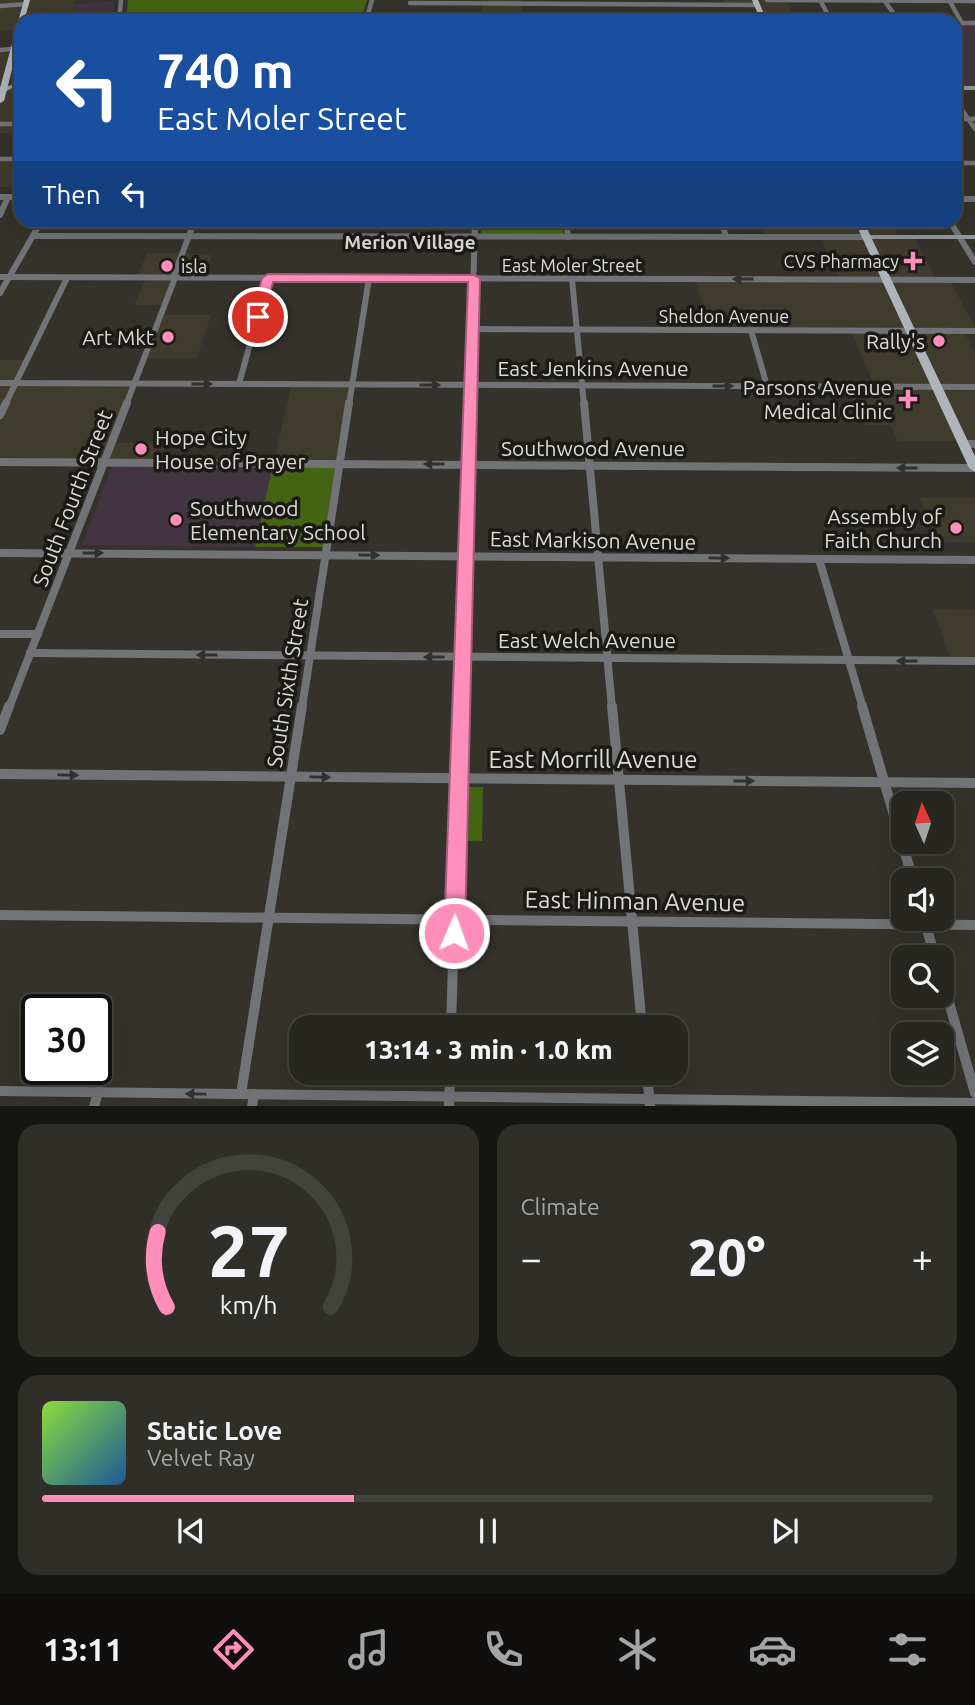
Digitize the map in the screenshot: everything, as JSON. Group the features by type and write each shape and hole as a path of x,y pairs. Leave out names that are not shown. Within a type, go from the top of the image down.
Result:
{"main road":[{"path":"0,101 14,58"},
{"path":"861,228 936,386 969,444 975,468"},
{"path":"865,237 975,237"}],"street":[{"path":"767,0 975,1"},
{"path":"820,0 827,13"},
{"path":"0,6 26,2"},
{"path":"410,3 756,3"},
{"path":"962,23 975,23"},
{"path":"962,110 975,129"},
{"path":"962,119 975,119"},
{"path":"0,197 14,197"},
{"path":"0,215 8,197"},
{"path":"0,293 38,228"},
{"name":"South Fourth Street","path":"0,730 191,228"},
{"path":"452,1015 475,228"},
{"path":"567,228 568,237"},
{"path":"723,228 726,237"},
{"path":"954,228 975,262"},
{"path":"33,236 865,237"},
{"name":"East Moler Street","path":"0,277 975,280"},
{"path":"0,415 67,278"},
{"path":"239,384 268,278"},
{"name":"South Sixth Street","path":"249,1098 270,918 369,278"},
{"path":"572,279 641,1015"},
{"name":"Sheldon Avenue","path":"472,329 975,331"},
{"path":"751,330 767,386"},
{"name":"East Jenkins Avenue","path":"0,383 975,387"},
{"name":"Southwood Avenue","path":"0,462 975,468"},
{"name":"East Markison Avenue","path":"0,553 975,560"},
{"path":"822,559 848,660 909,868"},
{"path":"0,634 38,634"},
{"name":"East Welch Avenue","path":"30,653 975,661"},
{"name":"East Morrill Avenue","path":"0,774 975,783"},
{"name":"East Hinman Avenue","path":"0,915 891,922"},
{"name":"East Hinman Avenue","path":"954,924 975,925"},
{"path":"951,1008 975,1093"},
{"path":"648,1085 650,1103"},
{"path":"0,1091 449,1102 975,1103"},
{"path":"94,1106 98,1092"}],"shaded area":[{"path":"0,0 75,0 74,4 77,4 76,14 14,14 14,30 0,31"},
{"path":"488,0 522,0 522,14 481,14 482,4 487,4"},
{"path":"724,0 786,0 793,14 729,14 728,12 759,12 756,5 726,5"},
{"path":"115,1 113,14 76,14 77,4"},
{"path":"962,25 975,25 975,86 962,86"},
{"path":"14,44 14,133 0,133 0,49 13,48"},
{"path":"0,159 14,159 14,187 0,187"},
{"path":"761,228 894,228 899,237 914,237 936,279 949,279 975,327 975,330 964,331 975,354 975,445 961,441 898,441 890,425 863,425 847,386 874,385 851,330 709,330 695,279 839,279 821,238 764,237"},
{"path":"147,253 212,255 202,277 175,277 164,305 134,305 146,278 137,277"},
{"path":"161,315 211,315 197,358 145,358"},
{"path":"0,360 28,360 17,382 132,384 112,443 167,443 159,467 0,461"},
{"path":"292,383 351,383 335,468 272,468"},
{"name":"Southwood Elementary School","path":"112,466 272,468 255,547 82,545"},
{"path":"919,498 975,498 975,542 939,542"},
{"path":"933,609 975,610 975,660 951,660"}],"green space":[{"path":"128,0 367,0 363,14 127,14"},
{"path":"481,228 563,228 563,234 481,234"},
{"path":"272,468 335,468 323,547 255,547"},
{"path":"469,787 483,787 482,841 468,841"}],"place":[{"name":"CVS Pharmacy","path":"913,261"},
{"name":"isla","path":"167,266"},
{"name":"Art Mkt","path":"168,337"},
{"name":"Rally's","path":"939,341"},
{"name":"Parsons Avenue Medical Clinic","path":"908,399"},
{"name":"Hope City House of Prayer","path":"141,449"},
{"name":"Southwood Elementary School","path":"176,520"},
{"name":"Assembly of Faith Church","path":"956,528"}],"district":[{"name":"Merion Village","path":"410,242"}],"route":[{"path":"258,317 268,278 474,278 454,933"}]}
